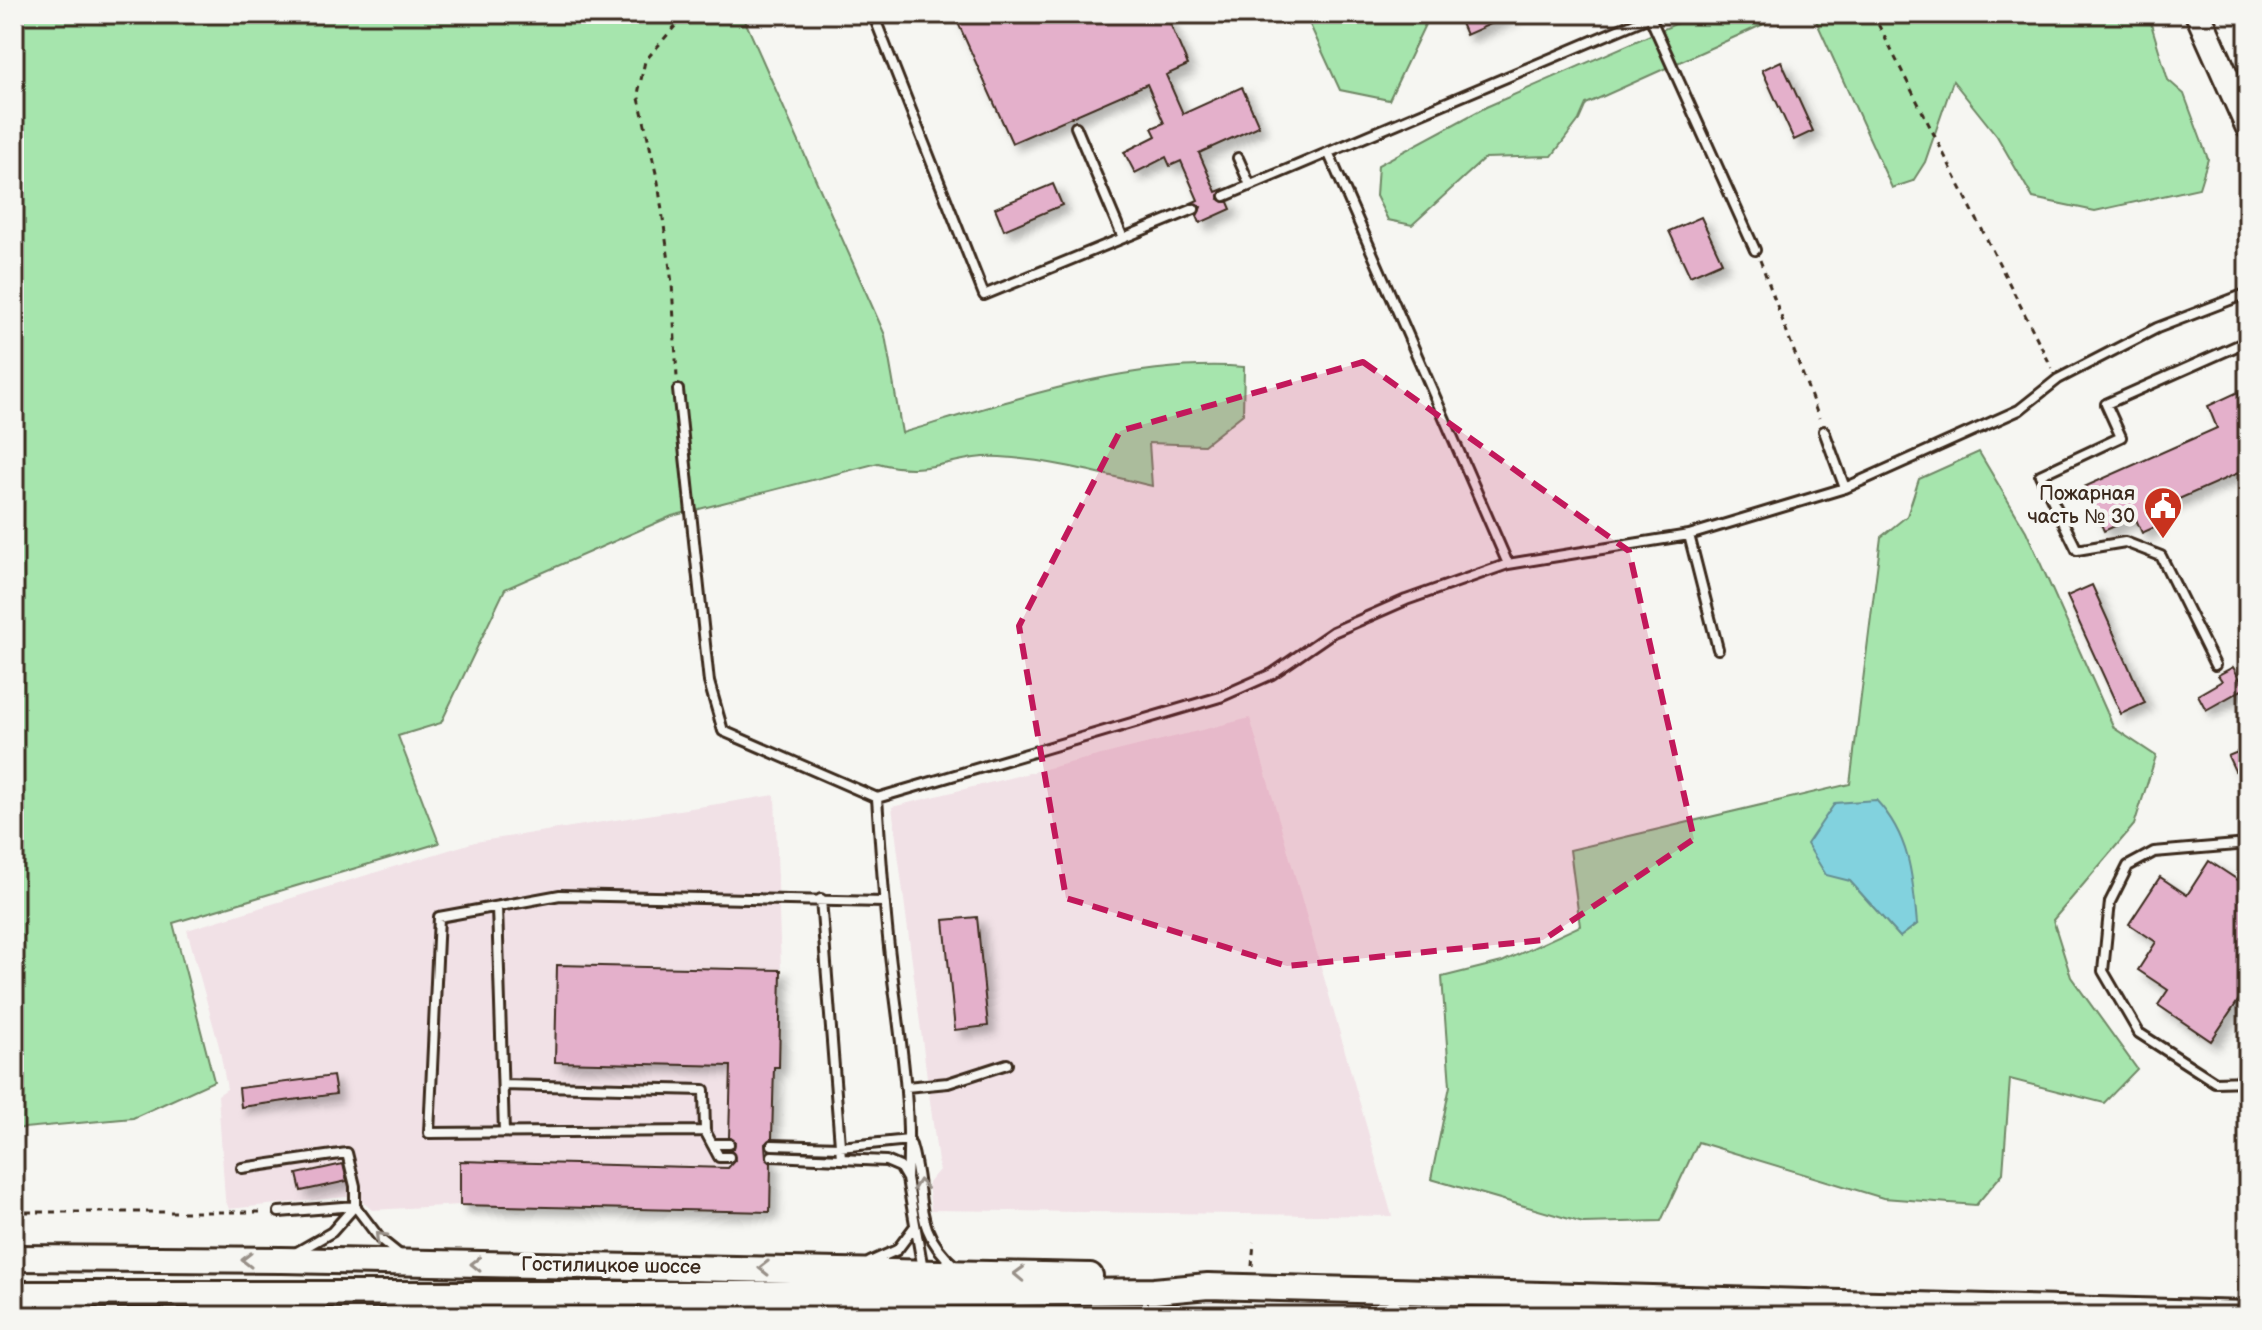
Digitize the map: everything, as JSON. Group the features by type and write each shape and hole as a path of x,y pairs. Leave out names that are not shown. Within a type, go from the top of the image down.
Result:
{"main road":[{"path":"2198,14 2248,126"},
{"name":"Гостилицкое шоссе","path":"14,1258 842,1270 926,1283 961,1272 1155,1279 1208,1286 1593,1307 2234,1315"},
{"name":"Гостилицкое шоссе","path":"14,1294 926,1283 1154,1291 1208,1286"}],"lane":[{"path":"873,14 984,295 1194,209"},
{"path":"1225,196 1653,15 1755,250"},
{"path":"1076,127 1123,238"},
{"path":"1329,154 1508,564"},
{"path":"1238,158 1250,185"},
{"path":"678,390 709,682 723,731 877,798 1220,697 1272,674 1333,632 1406,600 1508,564 1689,535 1845,488 2019,410 2058,379 2157,328 2248,293"},
{"path":"2215,665 2161,556 2125,542 2077,550 2040,475 2121,437 2106,404 2248,341"},
{"path":"1824,431 1845,488"},
{"path":"1689,535 1718,649"},
{"path":"877,798 884,902 906,1087 909,1140 907,1179 926,1283"},
{"path":"2248,844 2154,852 2128,866 2110,902 2103,971 2139,1033 2215,1082 2248,1081"},
{"path":"705,1131 429,1133 439,917 560,895 884,902"},
{"path":"821,899 841,1158"},
{"path":"497,907 504,1132"},
{"path":"906,1087 948,1083 1007,1064"},
{"path":"503,1085 704,1090 705,1131 719,1157 729,1157"},
{"path":"772,1145 840,1147 909,1140"},
{"path":"909,1140 918,1168 924,1228 936,1249 961,1272"},
{"path":"712,1144 729,1144"},
{"path":"242,1168 347,1153 355,1186 355,1206 380,1239 410,1263"},
{"path":"772,1156 886,1161 900,1167 907,1179"},
{"path":"279,1212 355,1206"},
{"path":"282,1260 332,1232 355,1206"},
{"path":"842,1270 878,1260 897,1250 915,1226"}],"path":[{"path":"675,14 676,25 645,61 638,94 658,182 672,283 678,390"},
{"path":"1873,14 2058,379"},
{"path":"1755,250 1824,431"},
{"path":"14,1212 279,1212"}],"highlighted area":[{"path":"1363,362 1629,551 1694,839 1543,940 1287,966 1066,898 1019,626 1120,431"}],"shaded area":[{"path":"1250,718 1392,1216 931,1210 928,1183 939,1170 892,807"},
{"path":"775,795 781,970 557,966 555,1062 731,1066 728,1168 460,1161 460,1205 372,1210 356,1196 229,1209 225,1199 218,1095 227,1089 219,1046 187,930 475,842"}],"green space":[{"path":"14,14 742,14 885,335 902,433 1028,396 1115,375 1201,366 1244,367 1243,414 1204,445 1149,443 1152,486 1058,464 1000,457 912,468 878,463 672,516 505,589 441,723 398,736 439,843 173,923 214,1081 133,1118 14,1129"},
{"path":"1305,14 1430,14 1389,100 1340,90"},
{"path":"1698,14 1786,14 1586,104 1579,120 1552,156 1485,158 1412,225 1388,220 1376,196 1378,165 1486,107"},
{"path":"1813,14 2148,14 2168,80 2184,94 2208,159 2199,188 2095,211 2033,198 1997,136 1953,81 1925,162 1913,181 1892,188"},
{"path":"1979,452 2026,531 2114,728 2156,756 2134,825 2053,920 2071,977 2137,1069 2104,1103 2010,1079 2003,1173 1976,1205 1883,1198 1698,1142 1661,1221 1583,1223 1431,1179 1450,1086 1442,977 1502,962 1580,926 1570,850 1850,784 1881,537 1907,516 1919,479","holes":["1850,881 1917,924 1900,937"]}],"water":[{"path":"1876,800 1896,828 1911,874 1917,924 1900,937 1850,881 1826,875 1807,844 1835,803"}],"building":[{"path":"954,14 1166,14 1188,65 1166,75 1183,114 1242,87 1259,126 1199,153 1216,192 1223,189 1219,199 1228,202 1231,209 1200,223 1197,216 1201,207 1191,203 1198,200 1181,161 1170,166 1166,157 1135,173 1124,152 1156,136 1152,128 1164,123 1147,84 1012,143"},
{"path":"1457,14 1513,14 1466,35"},
{"path":"1781,61 1813,131 1794,140 1762,70"},
{"path":"1053,184 1062,205 1004,230 995,208"},
{"path":"1701,217 1722,262 1690,276 1669,231"},
{"path":"2238,392 2248,415 2248,496 2238,473 2149,512 2155,527 2142,533 2135,517 2104,531 2084,487 2217,428 2208,406"},
{"path":"2092,585 2145,703 2121,714 2067,596"},
{"path":"2233,667 2245,688 2206,710 2198,695 2222,681 2218,675"},
{"path":"2245,749 2248,765 2235,771 2228,756"},
{"path":"2209,861 2238,880 2248,864 2248,1004 2240,998 2211,1041 2158,1005 2168,990 2138,970 2156,942 2129,924 2160,877 2187,895"},
{"path":"977,917 988,1026 955,1030 944,920"},
{"path":"557,965 781,970 779,1067 774,1067 772,1138 765,1144 766,1158 771,1163 770,1212 460,1205 460,1161 728,1168 735,1160 731,1150 735,1141 729,1137 731,1066 555,1062"},
{"path":"333,1076 336,1094 241,1107 239,1088"},
{"path":"343,1164 347,1181 301,1191 297,1174"}],"place":[{"name":"Пожарная часть № 30","path":"2163,540"}]}
